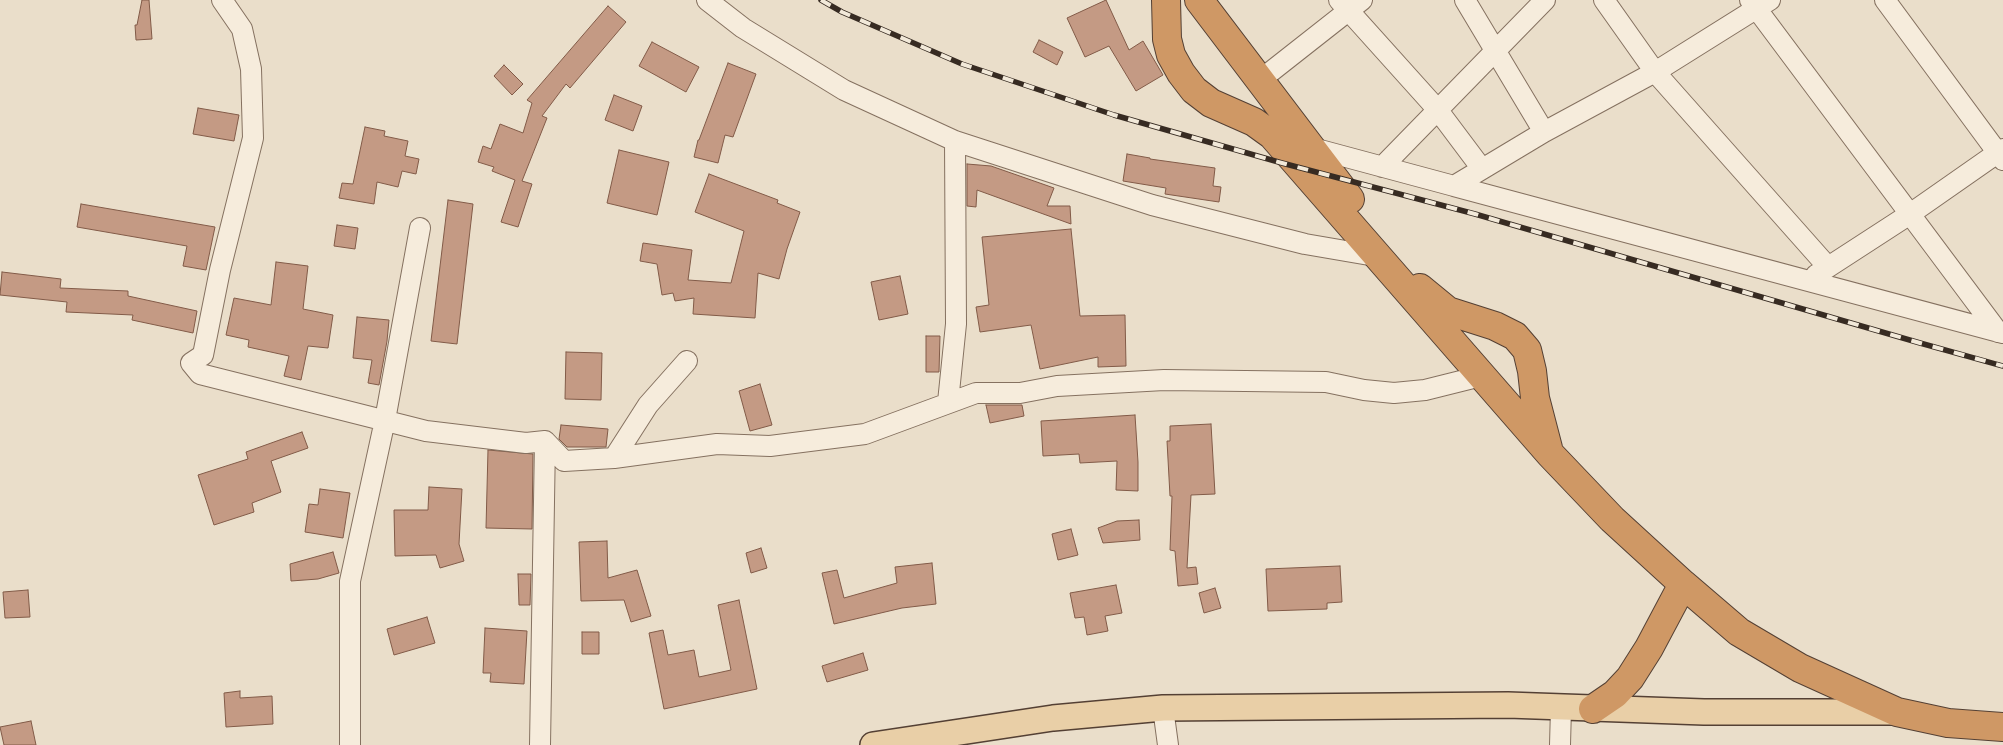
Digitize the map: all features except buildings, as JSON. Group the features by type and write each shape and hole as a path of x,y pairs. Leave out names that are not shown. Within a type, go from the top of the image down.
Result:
{"highway":[{"path":"1166,0 1167,39 1171,55 1180,73 1194,90 1211,103 1254,122 1272,136 1550,454 1612,519 1683,584 1739,632 1800,668 1898,712 1948,724 2003,727"},
{"path":"1199,0 1309,147 1421,289 1448,311 1495,326 1515,336 1527,350 1535,398 1550,454"},
{"path":"1593,709 1614,694 1630,678 1649,648 1683,584"}],"main road":[{"path":"873,745 1052,718 1163,708 1508,705 1704,712 1898,712"}],"street":[{"path":"222,0 242,29 251,69 253,138 218,279 203,355 191,363 200,374 426,431 526,443 545,441"},
{"path":"707,0 743,28 844,90 955,142 1152,205 1305,244 1375,256"},
{"path":"1465,0 1544,132"},
{"path":"1382,166 1545,0"},
{"path":"1604,0 1655,72 1828,268"},
{"path":"1807,281 2001,154 1885,0"},
{"path":"1454,186 1544,132 1655,72 1759,3 1910,214 2001,332"},
{"path":"1259,81 1350,4 1437,109 1482,169"},
{"path":"948,402 956,324 955,142"},
{"path":"1309,147 2001,332"},
{"path":"350,745 350,581 385,420 420,228"},
{"path":"614,458 648,404 687,361"},
{"path":"545,441 564,461 614,458 717,444 770,446 865,434 976,393 1020,393 1057,386 1164,380 1326,382 1364,390 1394,393 1425,390 1481,376"},
{"path":"540,745 545,441"},
{"path":"1163,708 1168,745"},
{"path":"1560,745 1562,708"}],"railway":[{"path":"821,0 842,12 962,64 1114,115 1282,163 1475,214 2003,366"}]}
